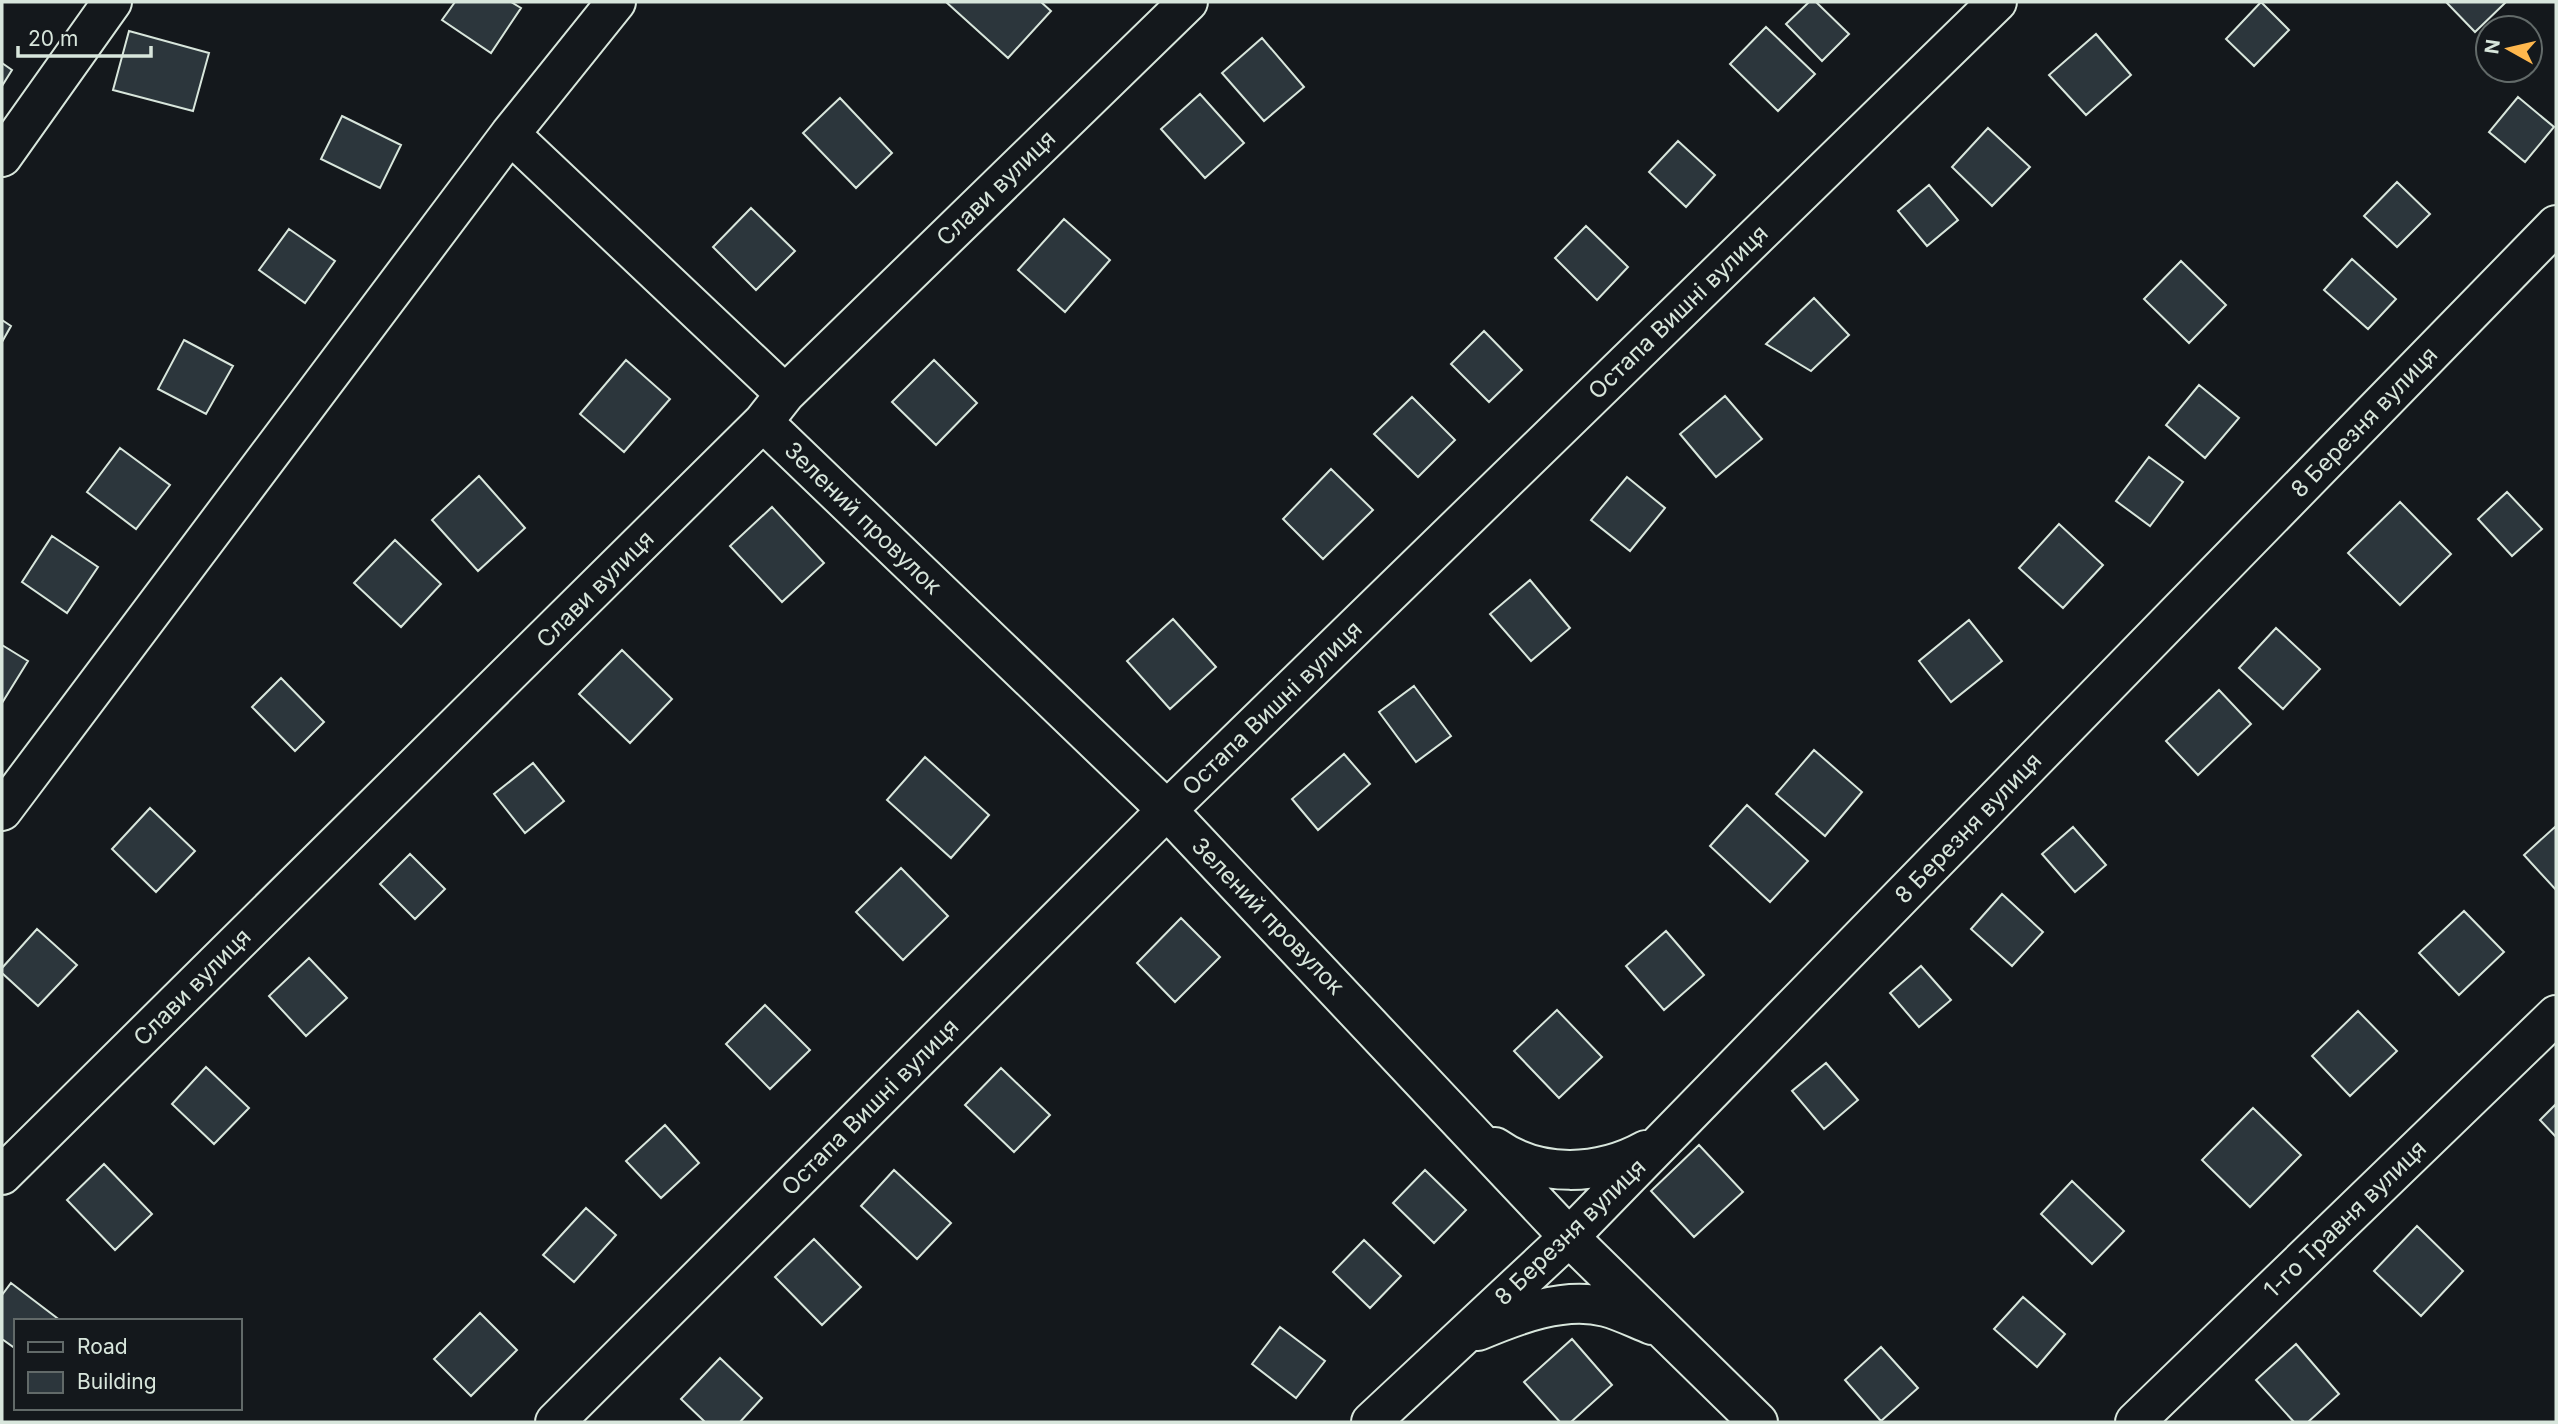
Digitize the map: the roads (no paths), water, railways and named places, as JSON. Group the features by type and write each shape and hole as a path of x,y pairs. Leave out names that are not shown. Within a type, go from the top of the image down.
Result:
{"street":[{"path":"2,157 112,2"},
{"path":"2,811 510,134 617,2"},
{"name":"Слави вулиця","path":"2,1175 774,408 1188,2"},
{"name":"Остапа Вишні вулиця","path":"555,1422 1167,810 1997,2"},
{"name":"Зелений провулок","path":"510,134 1167,810 1475,1133 1569,1237 1758,1422"},
{"name":"8 Березня вулиця","path":"1371,1422 1569,1237 2556,225"},
{"name":"1-го Травня вулиця","path":"2134,1422 2556,1015"},
{"path":"1475,1133 1514,1161 1567,1170 1597,1168 1631,1158 1663,1140"},
{"path":"1460,1338 1500,1322 1572,1303 1605,1307 1665,1330"}]}
